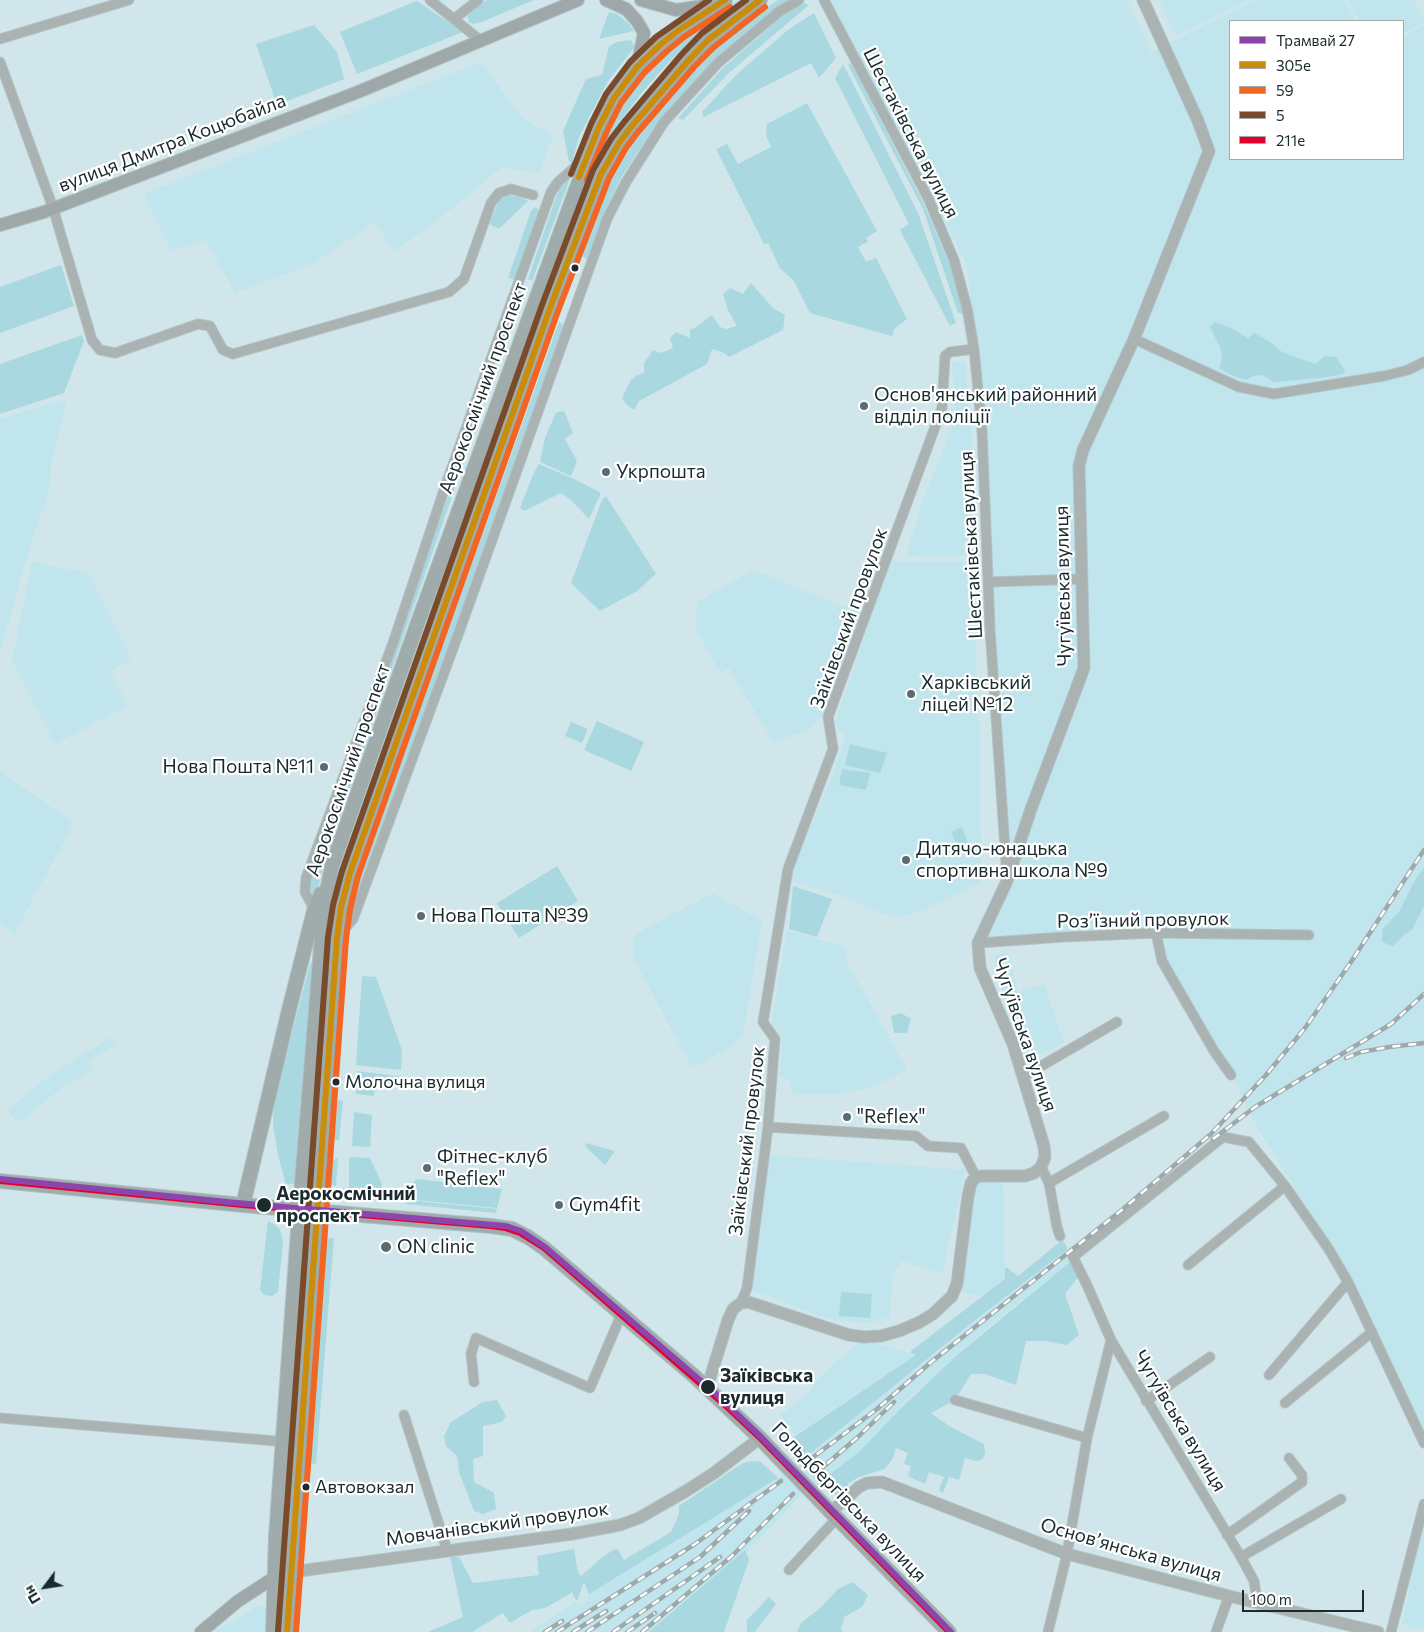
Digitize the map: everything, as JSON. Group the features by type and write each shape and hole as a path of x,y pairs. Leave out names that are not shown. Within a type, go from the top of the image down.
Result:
{"main road":[{"name":"вулиця Дмитра Коцюбайла","path":"0,225 53,208 358,92 578,0"},
{"path":"606,0 626,9 637,21 644,33 637,68"},
{"path":"641,0 676,10 722,2"},
{"name":"Аерокосмічний проспект","path":"286,1632 292,1572 336,938 341,907 350,873 375,798 557,290 601,174 627,132 688,60 708,40 760,0"},
{"name":"Аерокосмічний проспект","path":"273,1632 276,1554 299,1209 325,901 332,866 417,624 586,157 599,127 614,98 637,68 661,44 679,30 722,2"},
{"path":"243,1205 314,911 332,866"},
{"path":"299,970 312,958 320,969"},
{"path":"0,1181 317,1211"},
{"name":"Гольдбергівська вулиця","path":"317,1211 491,1226 512,1230 536,1243 707,1388 760,1438 949,1632"},
{"path":"250,1592 266,1573 276,1554"},
{"name":"Мовчанівський провулок","path":"275,1577 292,1572"},
{"path":"201,1632 238,1600 275,1577"}],"street":[{"path":"0,39 129,0"},
{"path":"430,0 480,40"},
{"path":"454,19 478,0"},
{"path":"336,938 353,919 458,635 607,219 626,182 664,122 718,63 780,11 799,0"},
{"name":"Шестаківська вулиця","path":"824,0 929,200 954,260 967,308 974,349 982,430 990,629 1007,881"},
{"name":"Чугуївська вулиця","path":"1041,1167 1045,1157 1044,1146 1013,1044 980,968 978,943 1007,881 1031,809 1084,668 1078,466 1083,450 1134,339 1209,151 1198,120 1143,0"},
{"path":"0,62 53,208 92,340 100,350 115,353 198,324 210,326 222,350 233,354 449,292 464,279 491,203 499,193 511,189 533,195"},
{"path":"323,923 314,911 305,892 306,878 393,643 447,481 548,201 558,182 586,157"},
{"path":"1134,339 1239,387 1274,394 1384,376 1408,370 1424,362"},
{"name":"Заїківський провулок","path":"741,1303 746,1288 768,1127 776,1039 764,1022 788,869 833,749 828,717 942,408 945,356 950,352 974,349"},
{"path":"989,582 1082,579"},
{"path":"1156,933 1162,961 1214,1051 1231,1074"},
{"name":"Роз’їзний провулок","path":"978,943 1064,936 1156,933 1309,935"},
{"path":"1024,1076 1116,1022"},
{"path":"1050,1183 1164,1116"},
{"path":"768,1127 916,1136 928,1146 961,1148 976,1177"},
{"name":"Чугуївська вулиця","path":"1254,1602 1256,1589 1241,1557 1111,1340 1073,1257 1224,1137 1249,1142 1285,1186"},
{"path":"707,1388 728,1320 733,1309 741,1303 748,1302 849,1335 864,1337 881,1336 920,1322 933,1314 952,1296 957,1284 968,1196 971,1184 976,1177 1025,1176 1034,1173 1041,1167 1050,1183 1060,1236"},
{"path":"1188,1265 1285,1186 1328,1248 1348,1282 1424,1443"},
{"path":"1269,1375 1348,1282"},
{"path":"474,1382 472,1354 476,1338 590,1388 621,1314"},
{"path":"1285,1403 1372,1332"},
{"path":"1048,1632 1067,1554 1087,1438 1111,1340"},
{"path":"1146,1401 1210,1356"},
{"path":"954,1400 1087,1438"},
{"path":"404,1415 446,1550"},
{"path":"0,1418 300,1443"},
{"name":"Мовчанівський провулок","path":"292,1572 609,1528 629,1522 655,1509 714,1473 760,1438"},
{"path":"1227,1535 1302,1482 1302,1475 1289,1458"},
{"name":"Основ’янська вулиця","path":"832,1513 846,1497 859,1487 867,1483 882,1482 1067,1554 1378,1632"},
{"path":"1241,1557 1340,1499"},
{"path":"1391,1632 1424,1504"},
{"path":"789,1570 832,1513"},
{"path":"1216,1632 1229,1596"}],"shaded area":[{"path":"487,0 534,0 484,21 474,24 469,22 467,16 474,8"},
{"path":"739,0 749,0 692,40 644,90 621,120 606,144 596,166 579,215 576,214 605,131 634,80 659,53 697,25"},
{"path":"778,0 794,0 667,113 655,126 622,176 603,215 587,259 580,255 607,188 633,143 677,88 727,37"},
{"path":"831,0 1127,0 1151,52 1254,0 1345,0 1355,20 1229,20 1229,160 1404,160 1404,36 1424,25 1424,1443 1352,1280 1259,1130 1231,1075 1170,974 1156,933 985,939 1013,879 995,631 982,375 966,264 936,202 828,2"},
{"path":"1159,0 1248,0 1176,36"},
{"path":"1348,0 1414,0 1424,23 1404,33 1404,20 1358,20"},
{"path":"417,1 463,32 357,74 340,32"},
{"path":"805,3 809,5 730,72 683,120 678,118 723,68 787,12"},
{"path":"609,12 617,14 634,31 599,39"},
{"path":"814,13 836,58 819,78 811,63 704,117 702,112 736,75 789,29"},
{"path":"314,25 337,52 344,79 277,105 256,44"},
{"path":"631,40 634,46 633,49 608,81 579,137 572,163 569,162 563,131 586,79 602,75 609,46 617,42"},
{"path":"481,62 521,117 553,136 539,173 502,167 439,219 394,251 375,222 314,263 235,293 206,240 171,250 144,194"},
{"path":"851,63 925,206 952,270 963,314 958,313 923,209 848,65"},
{"path":"843,64 918,213 956,323 950,326 900,230 909,224 835,78"},
{"path":"807,103 877,231 866,238 868,242 858,247 866,262 876,258 907,319 894,329 892,336 810,313 794,281 780,268 768,243 764,244 716,149 727,144 738,164 771,147 766,136 767,124"},
{"path":"571,176 532,281 528,279 559,188"},
{"path":"507,195 519,196 528,201 499,229 489,224 499,201"},
{"path":"536,207 539,211 516,280 508,278 531,211"},
{"path":"61,265 74,306 0,333 0,287"},
{"path":"751,283 773,308 785,315 783,330 729,357 712,349 707,364 639,401 634,410 627,405 622,398 631,380 637,375 644,373 644,363 653,350 661,353 673,348 670,338 676,332 690,338 690,330 712,315 720,327 726,329 737,326 728,310 723,294 730,288 743,294"},
{"path":"559,322 565,326 353,907 351,899"},
{"path":"1215,322 1231,328 1248,338 1254,333 1270,342 1282,352 1315,364 1325,356 1336,357 1345,371 1343,374 1321,378 1274,382 1262,375 1253,376 1246,380 1231,375 1219,368 1222,359 1221,349 1210,327"},
{"path":"82,335 84,341 64,393 0,414 0,364"},
{"path":"965,361 972,436 973,555 906,556 924,497 954,423 955,403 952,363"},
{"path":"67,399 51,467 49,492 31,543 0,653 0,419"},
{"path":"564,411 573,433 565,439 577,461 571,476 540,462 545,438 554,417 557,412"},
{"path":"477,425 323,867 315,897 311,890 311,876 331,817 474,426"},
{"path":"539,464 601,493 589,519 571,500 561,493 524,511 520,508"},
{"path":"606,496 656,574 637,591 600,611 571,583 602,500"},
{"name":"Харківський ліцей №12","path":"890,561 973,562 978,719 980,721 981,883 918,912 894,918 842,896 791,881 792,872 830,782 846,734 834,726"},
{"path":"32,562 88,573 132,660 110,671 128,706 55,744 12,661"},
{"path":"753,570 861,613 823,715 809,729 774,743 729,668 721,673 696,631 697,602"},
{"path":"597,721 644,742 631,771 584,750"},
{"path":"571,722 588,729 582,743 565,736"},
{"path":"850,744 887,753 880,773 845,765"},
{"path":"842,769 870,773 866,790 839,785"},
{"path":"0,771 74,823 14,934 0,922"},
{"path":"962,827 970,849 961,854 951,832"},
{"path":"557,866 578,901 519,938 497,903"},
{"path":"1424,868 1424,906 1412,930 1393,946 1382,942 1382,930 1399,912 1415,880"},
{"path":"793,886 832,899 817,937 789,929"},
{"path":"713,893 762,921 744,1031 737,1043 692,1068 633,957 634,935"},
{"path":"787,930 845,947 846,960 907,1070 871,1087 837,1094 801,1093 795,1095 788,1079 779,1076 783,1039 772,1023"},
{"path":"1008,952 1018,992 1044,984 1064,1043 1029,1059 1005,1001 994,956"},
{"path":"312,963 294,1183 286,1185 273,1126 274,1102 310,964"},
{"path":"362,976 376,977 402,1050 401,1070 356,1065"},
{"path":"901,1013 911,1019 907,1033 894,1033 891,1016"},
{"path":"112,1037 117,1044 88,1061 93,1069 69,1084 64,1085 35,1108 36,1111 25,1119 16,1121 8,1110 41,1082"},
{"path":"357,1071 405,1077 411,1085 376,1078 374,1096 356,1094"},
{"path":"338,1100 343,1101 339,1141 334,1139"},
{"path":"354,1112 372,1115 370,1147 352,1146"},
{"path":"586,1143 615,1151 605,1165 585,1146"},
{"path":"768,1155 965,1170 942,1274 902,1261 892,1276 890,1317 869,1323 829,1319 751,1290"},
{"path":"338,1157 336,1186 329,1185 330,1163"},
{"path":"349,1157 370,1158 382,1184 381,1195 349,1190"},
{"path":"417,1179 502,1189 497,1208 405,1199 405,1189"},
{"path":"978,1180 1003,1181 1005,1279 984,1296 958,1291 972,1189"},
{"path":"406,1200 497,1209 496,1213 405,1204"},
{"path":"268,1221 280,1230 283,1242 278,1292 272,1296 264,1295 260,1290"},
{"path":"325,1238 334,1238 316,1464 309,1463"},
{"path":"1063,1241 1068,1249 979,1317 801,1461 785,1443 916,1355 911,1353 911,1351 1005,1279 1006,1267 1018,1276"},
{"path":"1063,1253 1070,1262 987,1328 913,1394 858,1453 797,1499 747,1552 706,1632 529,1632 575,1602 581,1605 586,1602 589,1594 740,1500 764,1488 806,1458 979,1317"},
{"path":"1070,1262 1078,1277 1065,1294 1079,1335 1066,1345 1045,1341 1026,1341 1016,1385 985,1374 971,1374 955,1400 931,1413 949,1426 984,1444 985,1452 983,1459 977,1461 965,1458 959,1480 949,1477 943,1493 939,1490 944,1477 929,1472 925,1484 908,1476 911,1466 904,1464 908,1453 896,1448 893,1458 885,1469 859,1477 849,1483 839,1498 821,1481 859,1452 899,1410 955,1357"},
{"path":"841,1292 872,1294 870,1318 839,1316"},
{"path":"863,1339 916,1355 795,1435 780,1415 809,1393 820,1376"},
{"path":"497,1400 506,1416 502,1422 483,1426 483,1456 473,1459 474,1482 494,1493 496,1509 483,1514 474,1511 459,1472 457,1456 446,1446 444,1436 451,1422 483,1402"},
{"path":"761,1462 778,1478 589,1594 584,1582 577,1601 573,1596 573,1592 545,1608 532,1610 510,1623 503,1613 472,1632 428,1632 463,1617 450,1557 459,1557 473,1583 539,1575 537,1556 574,1549 578,1573 581,1576 605,1555 617,1548 624,1560 671,1532 679,1514 679,1506 743,1463"},
{"path":"1424,1515 1424,1630 1402,1624"},
{"path":"745,1550 749,1560 724,1632 649,1632"},
{"path":"852,1582 868,1595 862,1607 844,1617 841,1630 843,1632 797,1632 801,1623 819,1609 838,1589"},
{"path":"769,1597 776,1604 755,1632 747,1632 747,1620"},
{"path":"259,1606 265,1608 265,1632 214,1632"}],"railway":[{"path":"804,1464 877,1409 930,1363 1123,1209 1211,1134 1266,1075 1305,1028 1351,962 1424,850"},
{"path":"1213,1139 1255,1107 1391,1024 1424,994"},
{"path":"1346,1058 1361,1052 1424,1043"},
{"path":"815,1474 859,1436 894,1402"},
{"path":"557,1632 695,1544 781,1481"},
{"path":"642,1632 732,1556 793,1494"},
{"path":"587,1632 700,1557 749,1511"},
{"path":"613,1632 720,1557"},
{"path":"573,1632 606,1611"},
{"path":"627,1632 655,1613"},
{"path":"545,1632 562,1621"}],"tram line":[{"name":"27","path":"0,1179 237,1203 506,1226 521,1231 545,1247 715,1393 761,1437 951,1632"}],"transit line":[{"name":"5","path":"571,174 591,124 606,94 630,62 656,37 709,0"},
{"name":"305e","path":"579,177 599,127 614,98 637,67 679,30 725,0"},
{"name":"5","path":"278,1631 328,937 333,905 342,871 542,305 593,170 611,139 624,122 681,55 702,33 746,0"},
{"name":"305e","path":"287,1632 337,938 341,907 350,873 550,308 601,174 619,143 631,127 688,61 708,40 760,0"},
{"name":"59","path":"587,180 621,103 644,73 684,37 730,7"},
{"name":"59","path":"296,1632 346,939 350,909 358,876 558,311 609,178 626,148 638,132 694,67 714,47 765,7"},
{"name":"211е","path":"0,1181 243,1205 491,1226 520,1233 544,1248 727,1407 760,1438 949,1632"}],"place":[{"name":"Основ'янський районний відділ поліції","path":"864,406"},
{"name":"Укрпошта","path":"606,472"},
{"name":"Харківський ліцей №12","path":"911,694"},
{"name":"Нова Пошта №11","path":"324,767"},
{"name":"Дитячо-юнацька спортивна школа №9","path":"906,860"},
{"name":"Нова Пошта №39","path":"421,916"},
{"name":"Молочна вулиця","path":"336,1082"},
{"name":"\"Reflex\"","path":"847,1117"},
{"name":"Фітнес-клуб \"Reflex\"","path":"427,1168"},
{"name":"Аерокосмічний проспект","path":"264,1205"},
{"name":"Gym4fit","path":"559,1205"},
{"name":"ON clinic","path":"386,1247"},
{"name":"Заїківська вулиця","path":"708,1387"},
{"name":"Автовокзал","path":"306,1487"}]}
